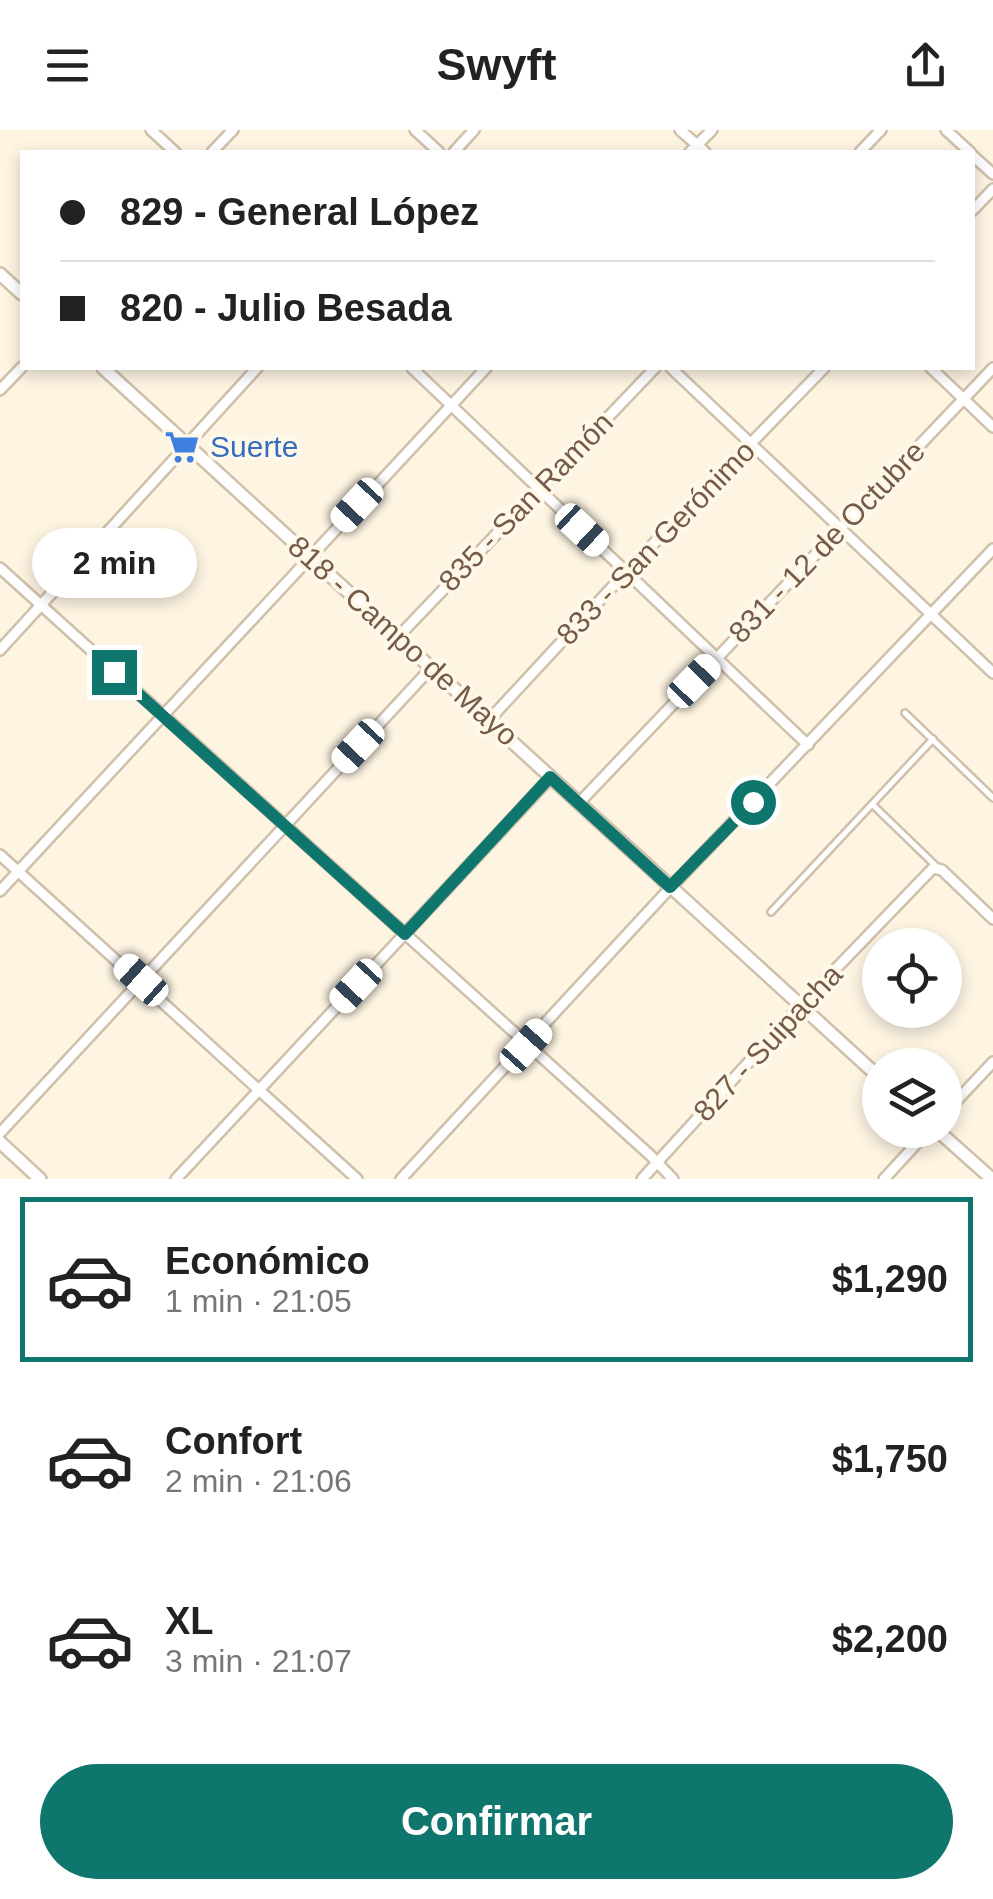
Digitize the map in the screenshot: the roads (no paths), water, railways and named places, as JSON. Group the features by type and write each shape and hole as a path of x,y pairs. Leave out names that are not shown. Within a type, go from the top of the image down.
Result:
{"street":[{"path":"150,130 173,150"},
{"path":"214,150 232,130"},
{"path":"414,130 436,150"},
{"path":"456,150 474,130"},
{"path":"680,130 697,150 712,130"},
{"path":"862,150 881,130"},
{"path":"946,130 967,150"},
{"path":"975,208 993,189"},
{"path":"0,274 20,292"},
{"path":"0,390 20,368"},
{"name":"831 - 12 de Octubre","path":"578,803 993,368"},
{"name":"818 - Campo de Mayo","path":"105,370 862,1062"},
{"path":"0,650 255,370"},
{"path":"414,370 808,746"},
{"path":"0,892 484,370"},
{"name":"835 - San Ramón","path":"398,637 653,370"},
{"path":"673,370 993,673"},
{"name":"833 - San Gerónimo","path":"490,720 627,571 822,370"},
{"path":"933,370 993,427"},
{"path":"401,1179 670,887 993,548"},
{"path":"0,568 673,1179"},
{"path":"0,1133 432,667"},
{"path":"176,1179 550,777"},
{"path":"0,855 358,1179"},
{"path":"938,867 993,919"},
{"name":"827 - Suipacha","path":"642,1179 801,1006 938,867"},
{"path":"962,1095 993,1062"},
{"path":"0,1142 40,1179"},
{"path":"884,1179 912,1148"},
{"path":"957,1148 992,1179"}],"lane":[{"path":"905,714 993,798"},
{"path":"771,912 933,739"},
{"path":"873,805 938,867"}],"place":[{"name":"Suerte","path":"182,447"}]}
